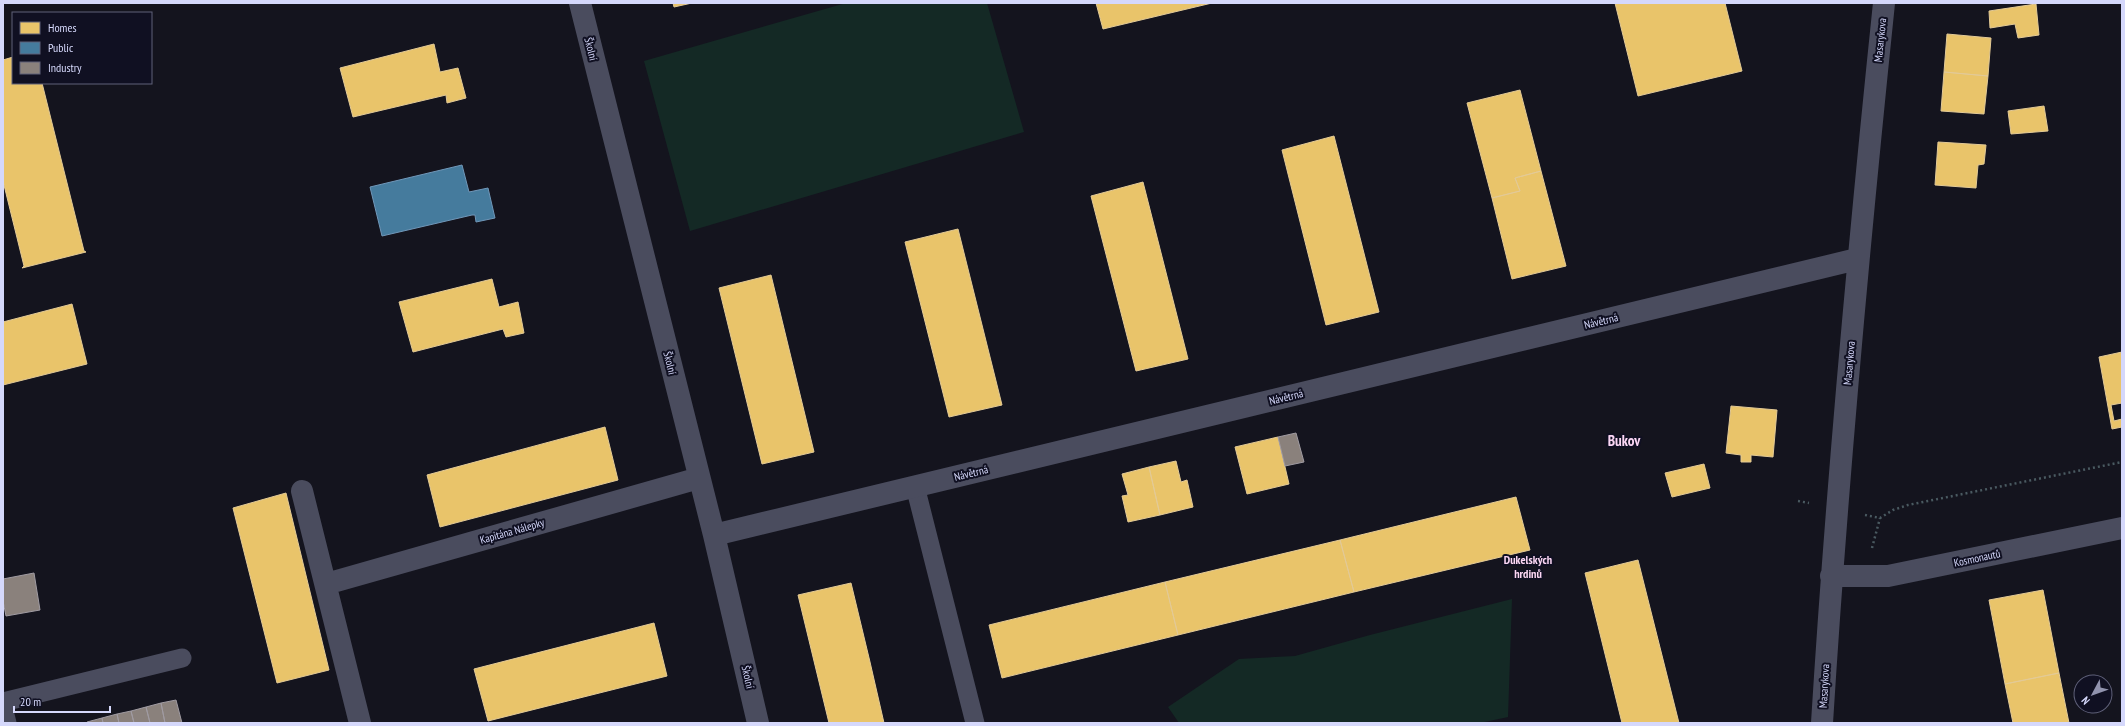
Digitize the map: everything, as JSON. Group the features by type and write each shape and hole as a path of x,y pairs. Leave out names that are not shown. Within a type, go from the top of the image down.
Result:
{"street":[{"name":"Školní","path":"580,3 698,478 714,535 758,723"},
{"name":"Masarykova","path":"1822,723 1831,576 1857,259 1884,3"},
{"name":"Návětrná","path":"714,535 1857,259"},
{"name":"Kapitána Nálepky","path":"326,584 698,478"},
{"path":"302,491 360,723"},
{"name":"Kosmonautů","path":"1831,576 1888,576 2122,528"}],"lane":[{"path":"915,486 975,723"},
{"path":"3,702 182,658"},
{"path":"3,707 7,723"}],"path":[{"path":"1880,518 1892,510 1908,505 2122,462"}],"green space":[{"path":"846,3 987,3 1024,132 690,231 644,61"},
{"path":"1512,599 1508,717 1480,723 1179,723 1168,707 1239,659 1295,656 1370,635"}],"building: Homes":[{"path":"673,3 692,3 674,7"},
{"path":"1096,3 1212,3 1103,29"},
{"path":"1615,3 1725,3 1742,71 1638,96"},
{"path":"2036,4 2039,35 2018,38 2015,24 1990,28 1989,11"},
{"path":"1947,34 1991,38 1988,76 1944,72"},
{"path":"434,44 440,72 458,68 466,98 447,103 446,95 353,117 340,68"},
{"path":"12,57 12,84 42,84 84,251 86,252 22,268 24,266 3,181 3,60"},
{"path":"1944,72 1988,76 1984,114 1941,111"},
{"path":"1520,90 1541,171 1515,178 1520,191 1492,198 1467,103"},
{"path":"2044,106 2048,131 2011,134 2008,111"},
{"path":"1334,136 1379,312 1326,325 1282,150"},
{"path":"1938,142 1986,145 1984,164 1978,165 1976,188 1935,185"},
{"path":"1541,171 1566,266 1512,279 1492,198 1520,191 1515,178"},
{"path":"1143,182 1188,359 1136,371 1091,196"},
{"path":"958,229 1002,405 949,417 905,242"},
{"path":"771,275 814,452 762,464 719,288"},
{"path":"492,279 499,307 518,302 524,333 506,337 503,329 413,352 399,302"},
{"path":"72,304 87,364 3,385 3,322"},
{"path":"2122,352 2122,403 2111,405 2114,421 2122,419 2122,427 2112,429 2099,357"},
{"path":"1731,406 1777,410 1773,457 1751,455 1751,462 1741,462 1741,455 1726,453"},
{"path":"605,427 618,480 440,527 427,475"},
{"path":"1278,437 1289,484 1247,494 1235,447"},
{"path":"1176,461 1181,482 1187,480 1193,507 1160,515 1149,467"},
{"path":"1704,464 1710,488 1672,497 1665,473"},
{"path":"1149,467 1160,515 1128,522 1122,496 1128,495 1122,474"},
{"path":"286,493 329,670 277,683 233,508"},
{"path":"1516,497 1530,550 1354,592 1340,540"},
{"path":"1340,540 1354,592 1178,635 1165,582"},
{"path":"1638,560 1679,723 1622,723 1585,573"},
{"path":"1165,582 1178,635 1002,678 989,625"},
{"path":"851,583 884,723 829,723 798,595"},
{"path":"2043,590 2059,673 2005,684 1989,600"},
{"path":"654,623 667,676 488,721 474,669"},
{"path":"2059,673 2069,723 2013,723 2005,684"}],"building: Public":[{"path":"462,165 469,192 488,188 495,218 476,222 475,215 472,215 382,236 370,187"}],"building: Industry":[{"path":"1296,433 1304,462 1285,466 1278,437"},
{"path":"34,573 40,610 6,616 3,601 3,579"},
{"path":"176,700 182,723 165,723 161,703"},
{"path":"161,703 165,723 150,723 146,707"},
{"path":"146,707 150,723 134,723 131,711"},
{"path":"131,711 134,723 119,723 117,714"},
{"path":"117,714 119,723 103,723 102,718"},
{"path":"102,718 103,723 87,723 87,722"}],"district":[{"name":"Bukov","path":"1624,441"},
{"name":"Dukelských hrdinů","path":"1528,567"}]}
